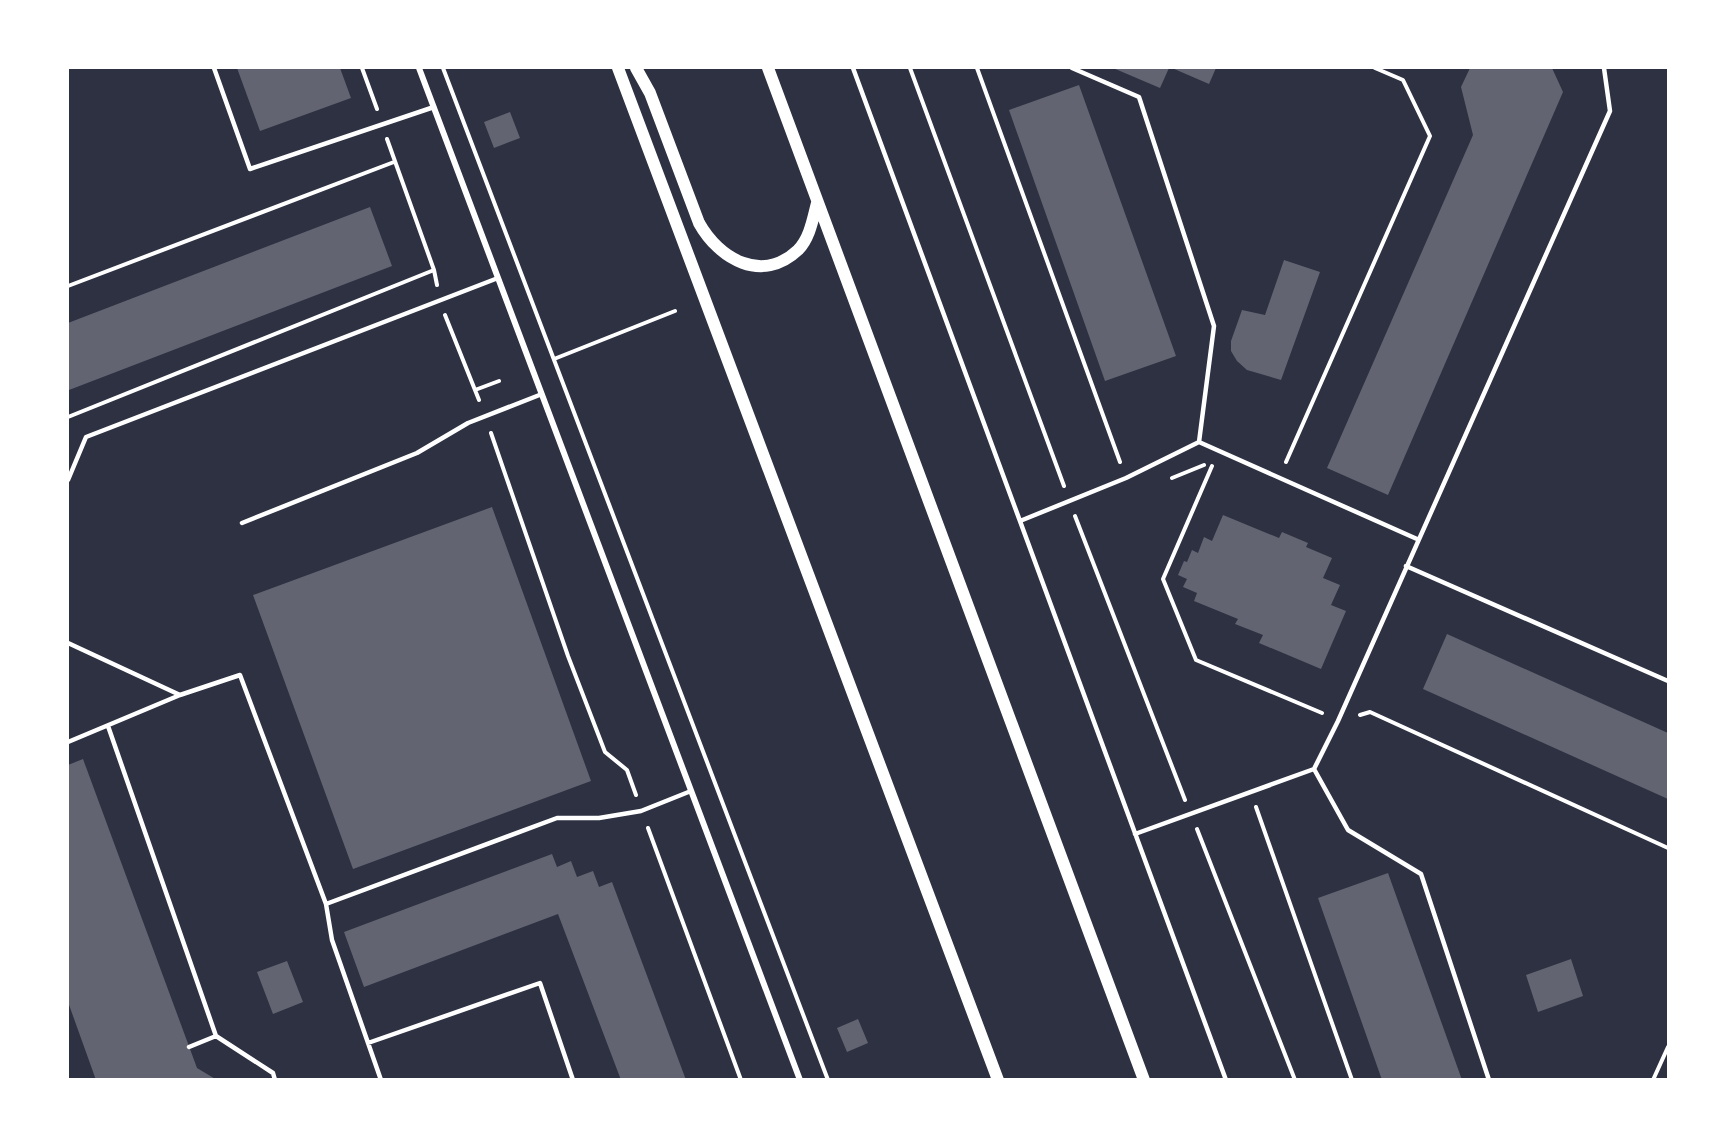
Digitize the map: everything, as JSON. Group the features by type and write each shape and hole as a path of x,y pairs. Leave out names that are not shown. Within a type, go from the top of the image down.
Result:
{"main road":[{"path":"618,68 998,1080"},
{"path":"636,68 650,93 699,223 709,241 722,253 743,264 765,266 780,261 798,249 811,229 817,203"},
{"path":"768,68 1144,1080"}],"street":[{"path":"419,68 800,1080"}],"lane":[{"path":"214,68 250,169 434,106"},
{"path":"853,68 1226,1080"},
{"path":"1072,68 1139,97 1214,326 1199,442"},
{"path":"1136,834 1314,769 1338,721 1417,539 1610,111 1604,68"},
{"path":"68,480 86,436 498,278"},
{"path":"242,523 417,453 485,416 542,394"},
{"path":"1020,521 1125,478 1199,442 1417,539"},
{"path":"1406,566 1668,681"},
{"path":"68,643 180,695"},
{"path":"68,742 180,695 240,675 326,904 332,940 381,1080"},
{"path":"108,726 216,1036 273,1073 275,1080"},
{"path":"1314,769 1348,830 1421,874 1489,1080"},
{"path":"326,904 557,818 598,818 641,811 691,791"},
{"path":"368,1043 540,983 573,1080"},
{"path":"189,1047 216,1036"}],"path":[{"path":"362,68 434,270 440,301 485,416 568,656 605,752 627,770 741,1080"},
{"path":"443,68 828,1080"},
{"path":"910,68 1069,501 1295,1080"},
{"path":"976,68 1125,478"},
{"path":"1280,477 1430,136 1403,80 1375,68"},
{"path":"68,286 394,162"},
{"path":"68,417 434,270"},
{"path":"554,359 675,311"},
{"path":"475,390 499,381"},
{"path":"1163,482 1215,460 1163,579 1196,660 1338,721 1370,712 1668,848"},
{"path":"1076,519 1085,515"},
{"path":"1251,792 1352,1080"},
{"path":"1653,1080 1668,1047"}],"building":[{"path":"237,68 340,68 351,98 260,131"},
{"path":"1113,68 1169,68 1160,88"},
{"path":"1172,68 1216,68 1209,84"},
{"path":"1470,68 1552,68 1563,92 1388,495 1327,468 1473,135 1461,87"},
{"path":"1079,85 1176,356 1105,381 1009,110"},
{"path":"510,112 520,138 494,148 484,122"},
{"path":"370,207 392,266 69,390 68,323"},
{"path":"1284,260 1320,272 1281,380 1247,370 1237,361 1231,351 1231,341 1242,310 1265,315"},
{"path":"492,507 591,781 353,869 253,595"},
{"path":"1223,515 1279,538 1282,532 1308,543 1306,547 1332,558 1323,578 1340,585 1331,605 1346,611 1321,669 1259,643 1263,635 1235,624 1238,619 1194,601 1197,593 1183,587 1187,579 1178,575 1184,561 1187,562 1192,550 1198,553 1204,537 1212,541"},
{"path":"1447,634 1668,733 1668,799 1423,689"},
{"path":"83,759 197,1068 217,1080 96,1080 68,1002 68,765"},
{"path":"552,854 557,867 571,861 577,877 593,871 599,887 612,882 686,1080 621,1080 558,914 364,987 344,932"},
{"path":"1388,873 1462,1080 1382,1080 1318,898"},
{"path":"1571,959 1583,996 1538,1012 1526,975"},
{"path":"287,961 303,1002 273,1014 257,972"},
{"path":"858,1019 868,1043 847,1052 837,1028"}]}
